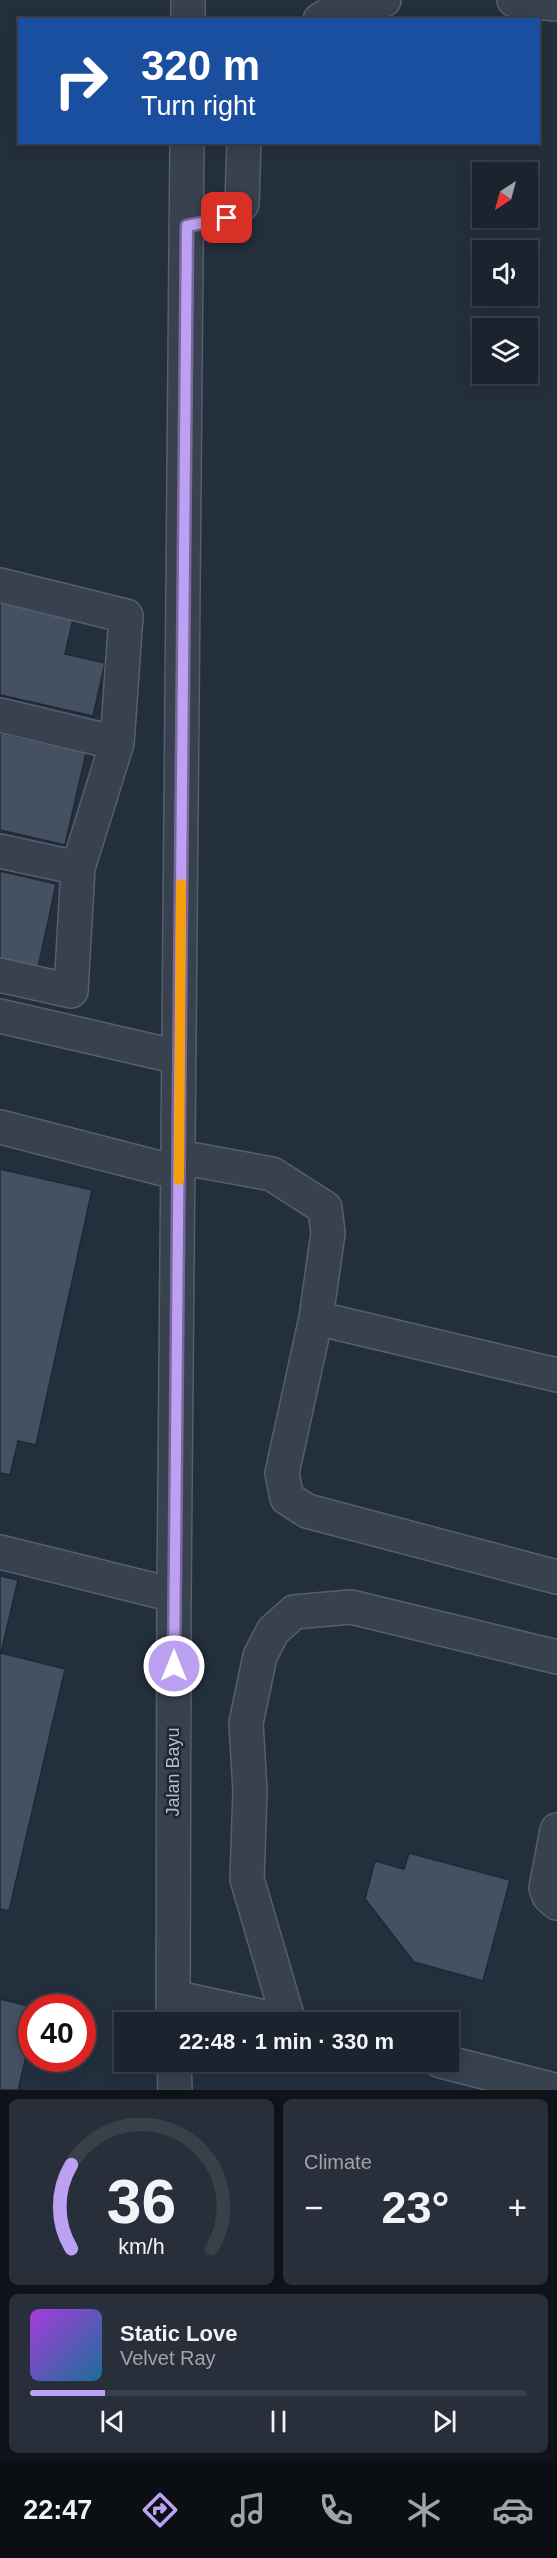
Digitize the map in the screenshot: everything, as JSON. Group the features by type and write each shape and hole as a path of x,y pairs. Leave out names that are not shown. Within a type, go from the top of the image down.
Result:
{"street":[{"path":"188,0 188,18"},
{"path":"323,18 333,12 384,0"},
{"path":"514,0 557,4"},
{"name":"Jalan Bayu","path":"173,2009 178,1057 187,144"},
{"path":"187,226 227,218 242,204 244,144"},
{"path":"0,585 126,616 117,743 78,868 71,991 0,975"},
{"path":"0,715 117,743"},
{"path":"0,851 78,868"},
{"path":"0,1016 178,1057"},
{"path":"0,1127 179,1165 272,1174 325,1208 328,1233 316,1318 282,1473 287,1498 307,1511 557,1577"},
{"path":"316,1318 557,1375"},
{"path":"0,1552 174,1595"},
{"path":"286,2012 247,1879 250,1791 246,1724 260,1656 273,1631 294,1611 351,1607 557,1657"},
{"path":"557,1830 546,1880 549,1896 557,1904"},
{"path":"173,2009 200,2012"},
{"path":"459,2066 554,2090"},
{"path":"174,2072 174,2090"}],"building":[{"path":"0,598 74,615 65,654 105,663 93,716 0,695"},
{"path":"0,733 86,753 65,845 0,830"},
{"path":"0,871 56,884 36,977 0,968"},
{"path":"0,1169 92,1190 36,1445 18,1441 10,1475 0,1473"},
{"path":"0,1576 18,1580 1,1653 65,1669 9,1911 0,1909"},
{"path":"409,1853 510,1880 483,1981 414,1962 365,1899 375,1861 404,1869"},
{"path":"0,1999 18,2003 18,2072 22,2072 18,2090 0,2090"}],"slow traffic":[{"path":"179,1180 178,1057 181,884"}],"route":[{"path":"174,1666 187,226 227,218"}]}
